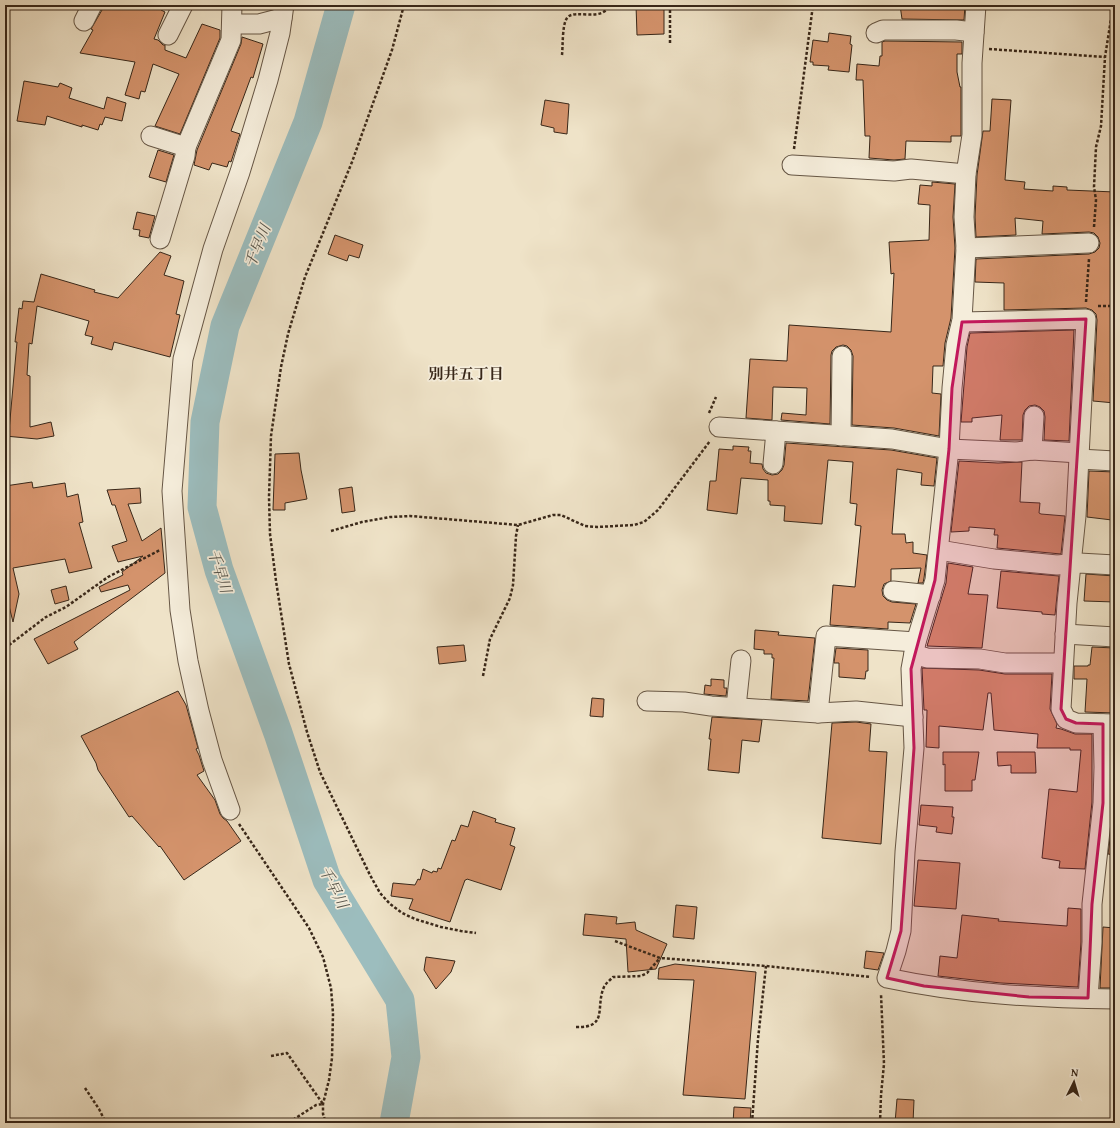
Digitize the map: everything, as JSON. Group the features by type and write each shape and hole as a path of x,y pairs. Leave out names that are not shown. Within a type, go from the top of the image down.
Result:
{"street":[{"path":"168,35 183,5"},
{"path":"160,239 185,156 186,147 231,40 232,5"},
{"path":"976,5 973,40 972,135 966,174 964,217 966,248 962,322 956,345 949,449 935,580 915,648 911,669 914,748 905,852 901,931 887,978 924,986 1029,997 1115,999"},
{"path":"232,24 259,24 283,12"},
{"path":"230,810 212,760 198,711 180,610 172,492 183,359 212,249 240,172 268,80 283,12"},
{"path":"876,32 883,30 939,30 973,40"},
{"path":"151,136 186,147"},
{"path":"792,165 894,172 911,169 966,174"},
{"path":"966,248 1089,243"},
{"path":"962,322 1086,319 1076,516 1065,634 1061,709 1066,720 1076,723 1109,724 1104,767 1108,819 1092,904 1092,942 1088,998"},
{"path":"841,436 842,356"},
{"path":"1032,450 1034,416"},
{"path":"719,427 892,439 949,449 1016,452 1032,450 1115,461"},
{"path":"773,464 776,431"},
{"path":"939,550 994,559 1057,565 1079,563 1115,565"},
{"path":"893,591 931,595"},
{"path":"1065,634 1115,637"},
{"path":"818,713 826,636 915,648 927,658 980,659 1005,663 1063,663"},
{"path":"736,707 741,660"},
{"path":"647,701 684,702 711,706 818,713 856,712 913,717"}],"path":[{"path":"404,5 389,58 352,162 305,277 288,334 281,367 271,436 269,497 270,534 289,664 307,732 320,772 370,875 380,894 402,913 415,919 441,927 476,933"},
{"path":"562,55 564,27 567,18 572,14 594,15 605,11 609,5"},
{"path":"670,5 670,43"},
{"path":"792,165 813,5"},
{"path":"1086,306 1089,243 1094,230 1096,208 1094,187 1096,147 1100,126 1105,57 1111,19 1115,17"},
{"path":"973,40 1105,57"},
{"path":"5,411 5,416"},
{"path":"331,531 362,522 390,517 410,516 518,525 553,515 561,515 585,526 597,527 634,525 644,522 658,510 719,427"},
{"path":"483,676 490,639 510,598 515,567 516,536 518,525"},
{"path":"5,648 46,617 66,607 108,577 175,542"},
{"path":"230,810 309,928 323,956 331,988 333,1013 332,1058 323,1104 323,1114 326,1123"},
{"path":"614,941 660,958 766,966 887,978 881,987 884,1064 880,1123"},
{"path":"576,1027 587,1028 593,1025 599,1017 604,986 613,977 641,976 647,973 660,958"},
{"path":"752,1123 758,1039 766,966"},
{"path":"271,1056 287,1053 323,1104"},
{"path":"85,1088 99,1109 106,1123"},
{"path":"288,1123 316,1105 323,1104"}],"highlighted area":[{"path":"1086,319 1061,709 1066,719 1076,723 1103,724 1103,803 1092,904 1088,998 1029,997 924,986 887,978 901,931 914,748 911,669 935,580 949,449 952,388 962,322"}],"building":[{"path":"103,5 163,5 161,10 165,12 154,39 165,45 165,50 186,58 202,24 220,30 220,38 180,134 155,126 179,74 153,64 145,92 141,91 139,99 125,95 135,62 80,53 93,30 91,29 102,10"},
{"path":"636,5 664,5 664,34 637,35"},
{"path":"900,5 965,5 964,20 902,19"},
{"path":"829,33 851,36 850,44 852,45 849,72 828,70 829,66 813,65 813,62 810,62 813,40 828,42"},
{"path":"242,37 263,44 253,78 251,77 231,131 240,134 231,162 229,161 227,167 212,163 209,170 194,165 197,150 241,44"},
{"path":"882,42 962,42 962,54 957,54 957,72 961,87 961,136 951,136 951,142 906,141 905,159 894,160 869,158 870,136 865,136 863,80 856,80 857,64 879,66 880,56 882,56"},
{"path":"24,81 58,87 60,83 72,88 69,98 104,109 107,97 126,103 122,121 105,117 98,130 82,125 82,127 47,116 45,125 17,121"},
{"path":"992,99 1011,100 1005,180 1025,182 1024,189 1053,191 1053,186 1067,187 1067,190 1115,192 1115,284 1113,310 1115,310 1115,403 1093,401 1097,320 1096,314 1092,310 1086,308 1004,310 1004,283 975,282 976,259 1089,254 1095,252 1099,248 1100,243 1098,237 1094,233 1042,234 1043,221 1015,218 1016,235 976,237 975,217 977,175 983,131 990,131"},
{"path":"545,100 569,104 567,134 554,132 554,128 541,125"},
{"path":"158,150 174,155 166,182 149,177"},
{"path":"932,182 955,184 953,217 955,248 951,318 945,343 943,366 933,366 932,393 941,394 939,436 894,428 852,425 853,356 851,350 847,346 843,345 836,347 832,351 831,355 830,424 781,420 782,413 806,415 807,388 773,387 772,420 746,418 750,359 787,361 789,325 891,332 894,273 891,274 889,242 929,240 930,205 918,204 920,185 932,186"},
{"path":"137,212 155,216 149,238 139,236 140,230 133,229"},
{"path":"335,235 363,245 359,258 349,255 347,261 328,254"},
{"path":"160,252 171,256 164,275 184,281 176,314 180,315 170,357 114,342 112,350 91,344 93,337 85,335 89,321 37,306 32,344 29,343 27,375 30,376 30,427 51,422 54,436 37,439 5,436 5,432 9,431 17,342 15,342 19,308 22,309 23,301 34,302 41,274 95,290 94,292 118,298"},
{"path":"1074,330 1069,441 1044,440 1044,411 1035,405 1029,406 1023,415 1022,440 1000,440 1002,415 972,418 972,422 961,422 967,347 970,333"},
{"path":"786,443 891,450 937,458 934,486 921,485 922,473 897,469 892,534 905,534 906,543 913,542 913,553 927,555 923,583 918,583 921,568 891,569 891,581 884,584 882,590 883,596 887,600 892,602 916,604 910,623 888,622 888,629 830,625 833,585 855,587 861,526 855,525 857,504 850,503 853,462 828,460 822,524 784,521 785,506 770,505 770,501 768,501 768,480 741,478 737,514 707,510 710,481 716,481 719,449 733,450 733,446 749,447 748,451 751,451 750,463 762,464 766,473 772,475 778,474 782,470 784,465"},
{"path":"299,453 307,499 285,503 285,510 273,510 275,454"},
{"path":"959,461 998,463 1022,462 1020,502 1040,503 1039,513 1041,514 1065,516 1061,554 997,548 998,535 994,535 995,529 969,527 969,531 951,532"},
{"path":"1089,471 1115,472 1115,516 1112,517 1112,520 1087,517"},
{"path":"32,482 33,488 65,483 67,497 78,494 83,522 79,523 92,568 69,573 65,559 13,568 19,594 13,622 5,590 5,486"},
{"path":"352,487 355,511 342,513 339,489"},
{"path":"140,488 141,503 128,504 142,541 161,528 165,573 74,642 78,649 48,664 34,639 130,590 128,585 101,592 99,587 123,575 122,572 143,556 118,562 112,546 127,541 115,505 112,505 107,490"},
{"path":"948,563 973,567 968,594 988,595 982,648 927,646 946,583"},
{"path":"1001,571 1059,576 1055,615 1042,614 1042,612 997,608"},
{"path":"1086,574 1115,576 1115,602 1084,601"},
{"path":"66,586 69,600 55,604 51,590"},
{"path":"755,630 779,632 778,635 815,638 808,701 771,699 774,658 772,658 772,654 764,654 764,650 754,649"},
{"path":"464,645 466,661 439,664 437,647"},
{"path":"1092,647 1115,648 1115,713 1085,712 1087,679 1074,679 1074,666 1090,665"},
{"path":"836,648 868,650 868,671 866,671 865,679 839,677 839,663 834,663"},
{"path":"922,668 979,670 1005,674 1052,674 1050,709 1057,724 1056,728 1075,734 1092,734 1092,802 1085,869 1059,868 1060,861 1042,858 1049,789 1077,792 1081,750 1070,750 1070,748 1037,748 1038,734 994,730 991,693 988,693 983,730 939,726 939,748 926,747 927,710 924,710"},
{"path":"711,679 724,680 724,688 727,688 726,696 704,694 705,685 711,686"},
{"path":"178,691 186,705 198,748 196,749 204,771 197,775 215,800 220,814 227,821 241,841 184,880 160,846 159,847 132,816 129,817 98,770 96,763 81,736"},
{"path":"592,698 604,699 603,717 590,716"},
{"path":"712,717 762,720 759,742 742,740 739,773 708,770 711,739 709,739"},
{"path":"856,722 871,724 869,751 887,752 881,844 822,838 832,723"},
{"path":"943,752 979,752 975,780 972,780 972,791 945,791 945,764 943,765"},
{"path":"997,752 1035,752 1036,773 1011,773 1011,765 998,766"},
{"path":"921,805 953,807 952,817 954,817 952,834 936,832 937,827 919,825"},
{"path":"473,811 496,819 495,822 515,828 510,845 515,847 501,890 467,879 465,880 450,922 409,909 413,899 391,896 393,883 415,885 418,879 420,880 423,869 432,873 433,871 437,872 438,868 441,869 452,840 455,841 461,825 468,827"},
{"path":"1112,824 1115,825 1115,855 1108,854"},
{"path":"918,860 960,863 956,909 914,906"},
{"path":"676,905 697,907 694,939 673,937"},
{"path":"1068,908 1081,909 1081,942 1078,987 1001,983 938,976 940,956 957,958 962,915 999,919 998,921 1067,926"},
{"path":"585,914 617,917 616,924 635,922 636,930 667,944 656,969 628,972 626,939 583,935"},
{"path":"1103,927 1115,928 1115,988 1100,988"},
{"path":"866,951 884,953 878,970 864,968"},
{"path":"426,957 455,961 451,972 436,989 424,970"},
{"path":"675,964 756,972 745,1099 683,1095 694,980 658,979 659,968"},
{"path":"897,1099 914,1100 913,1123 895,1123"},
{"path":"734,1107 751,1108 750,1123 733,1123"}],"waterway":[{"name":"千早川","path":"341,5 308,122 225,326 205,422 202,507 219,570 278,733 327,880 400,1000 406,1057 394,1123"}],"district":[{"name":"別井五丁目","path":"466,373"}]}
